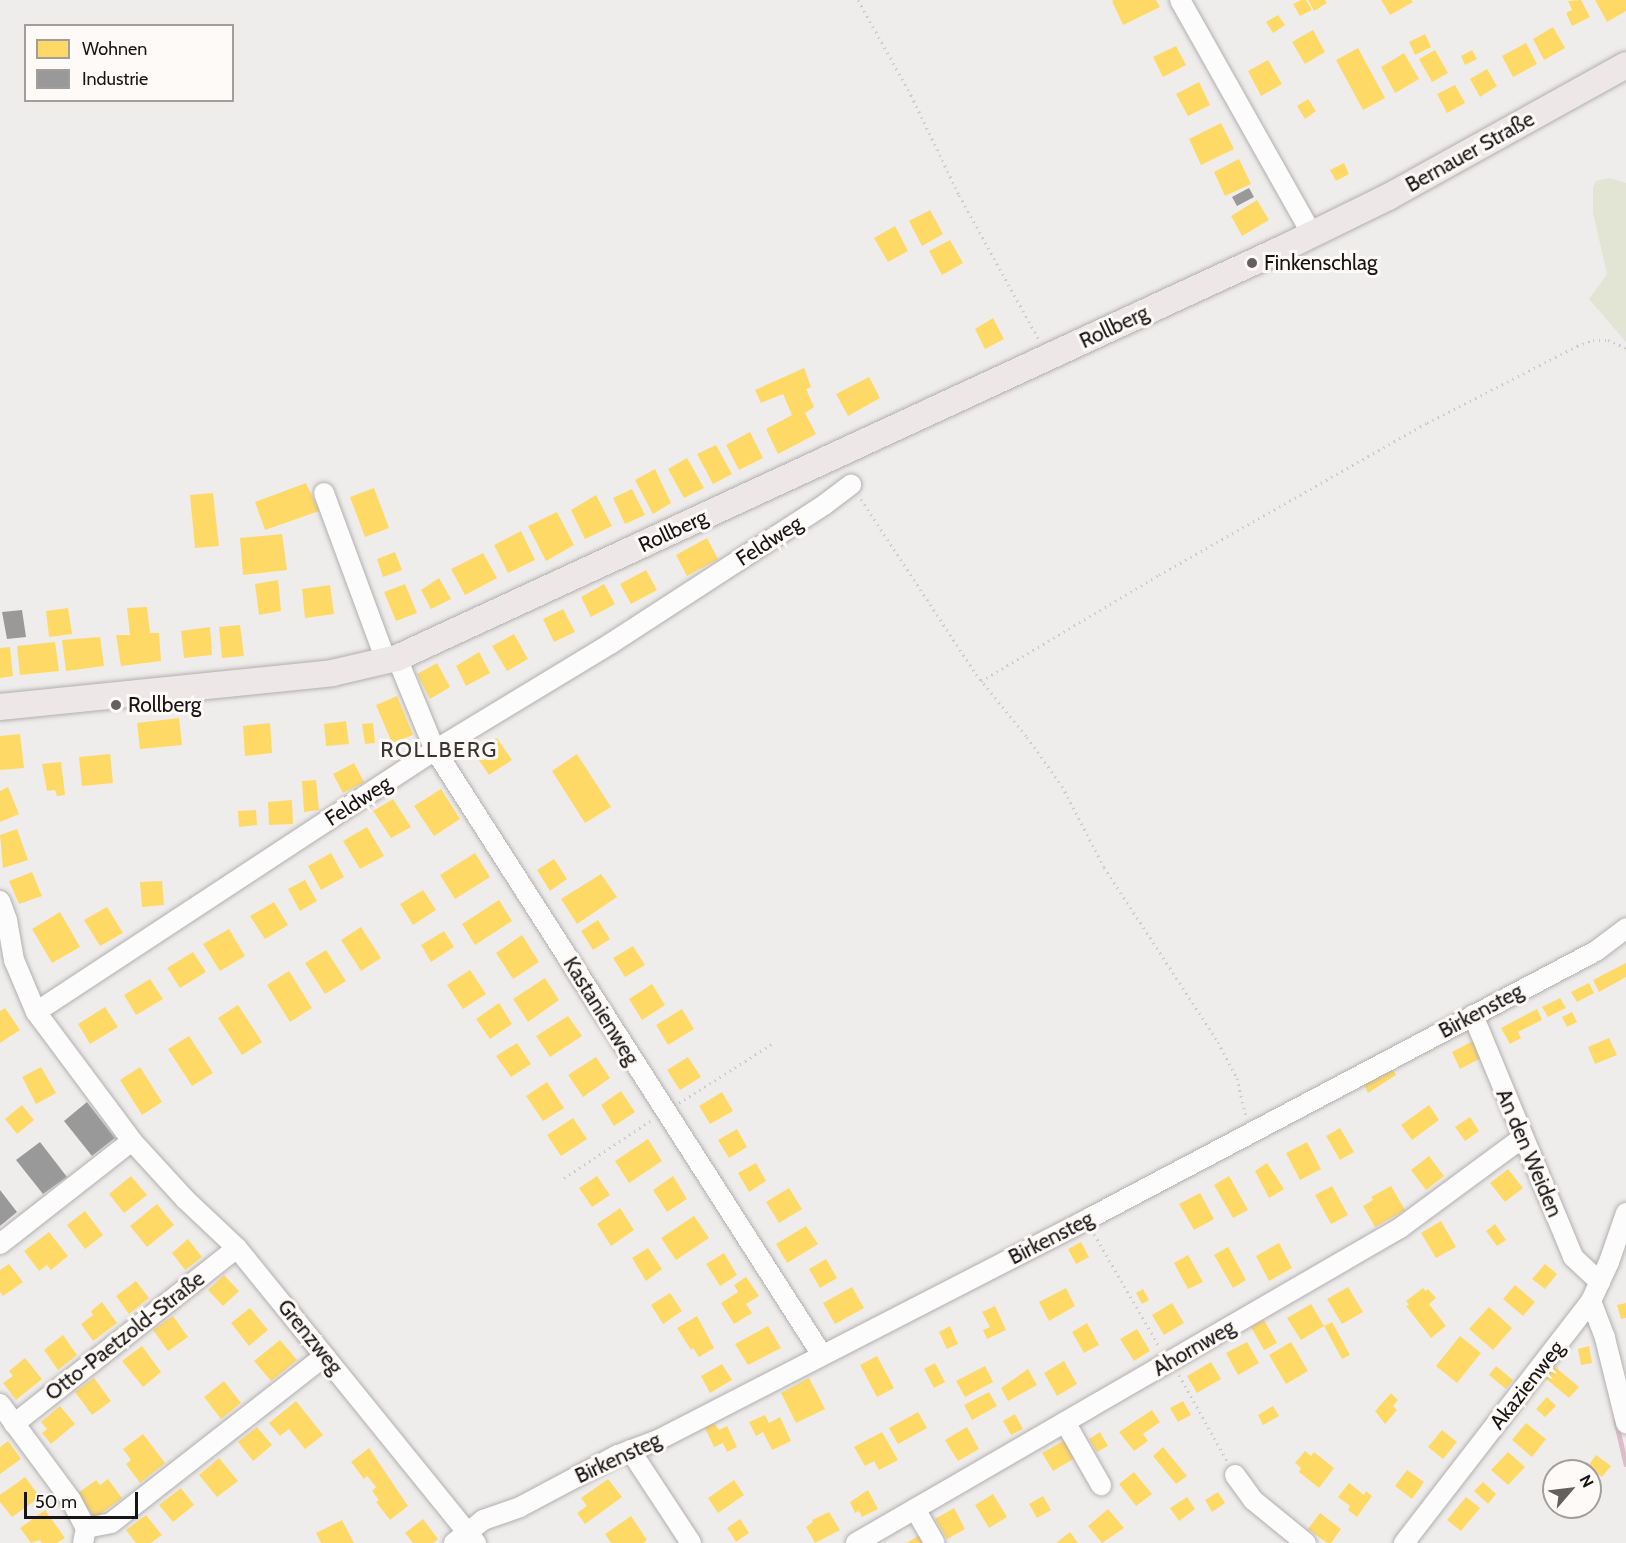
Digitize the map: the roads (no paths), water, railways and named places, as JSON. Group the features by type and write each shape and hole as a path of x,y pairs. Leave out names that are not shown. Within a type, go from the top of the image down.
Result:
{"main road":[{"name":"Bernauer Straße","path":"1312,234 1388,197 1626,65"},
{"name":"Rollberg","path":"0,707 333,673 391,659 1312,234"}],"street":[{"path":"1180,0 1312,234"},
{"name":"Feldweg","path":"36,1012 435,750 610,644 824,505 851,485"},
{"name":"Kastanienweg","path":"324,492 391,659 435,750 822,1355"},
{"path":"0,901 7,920 7,966 36,1012"},
{"name":"Birkensteg","path":"466,1539 483,1520 520,1507 630,1450 658,1440 1596,951 1626,928"},
{"name":"Grenzweg","path":"36,1012 132,1141 185,1199 237,1248 325,1356 466,1539"},
{"name":"An den Weiden","path":"1473,1015 1573,1257 1600,1282"},
{"name":"Ahornweg","path":"856,1543 1400,1228 1522,1138"},
{"path":"0,1244 132,1141"},
{"name":"Akazienweg","path":"1404,1543 1591,1301 1626,1213"},
{"name":"Otto-Paetzold-Straße","path":"14,1424 237,1248"},
{"path":"1591,1301 1605,1338 1626,1423"},
{"path":"0,1404 71,1500 84,1536 111,1523 325,1356"},
{"path":"1065,1422 1101,1485"},
{"path":"630,1450 691,1543"},
{"path":"1235,1475 1253,1500 1306,1543"},
{"path":"915,1509 935,1543"}],"waterway":[{"path":"1616,1421 1626,1464"}],"place":[{"name":"Finkenschlag","path":"1252,263"},
{"name":"Rollberg","path":"116,705"}],"district":[{"name":"ROLLBERG","path":"439,750"}]}
